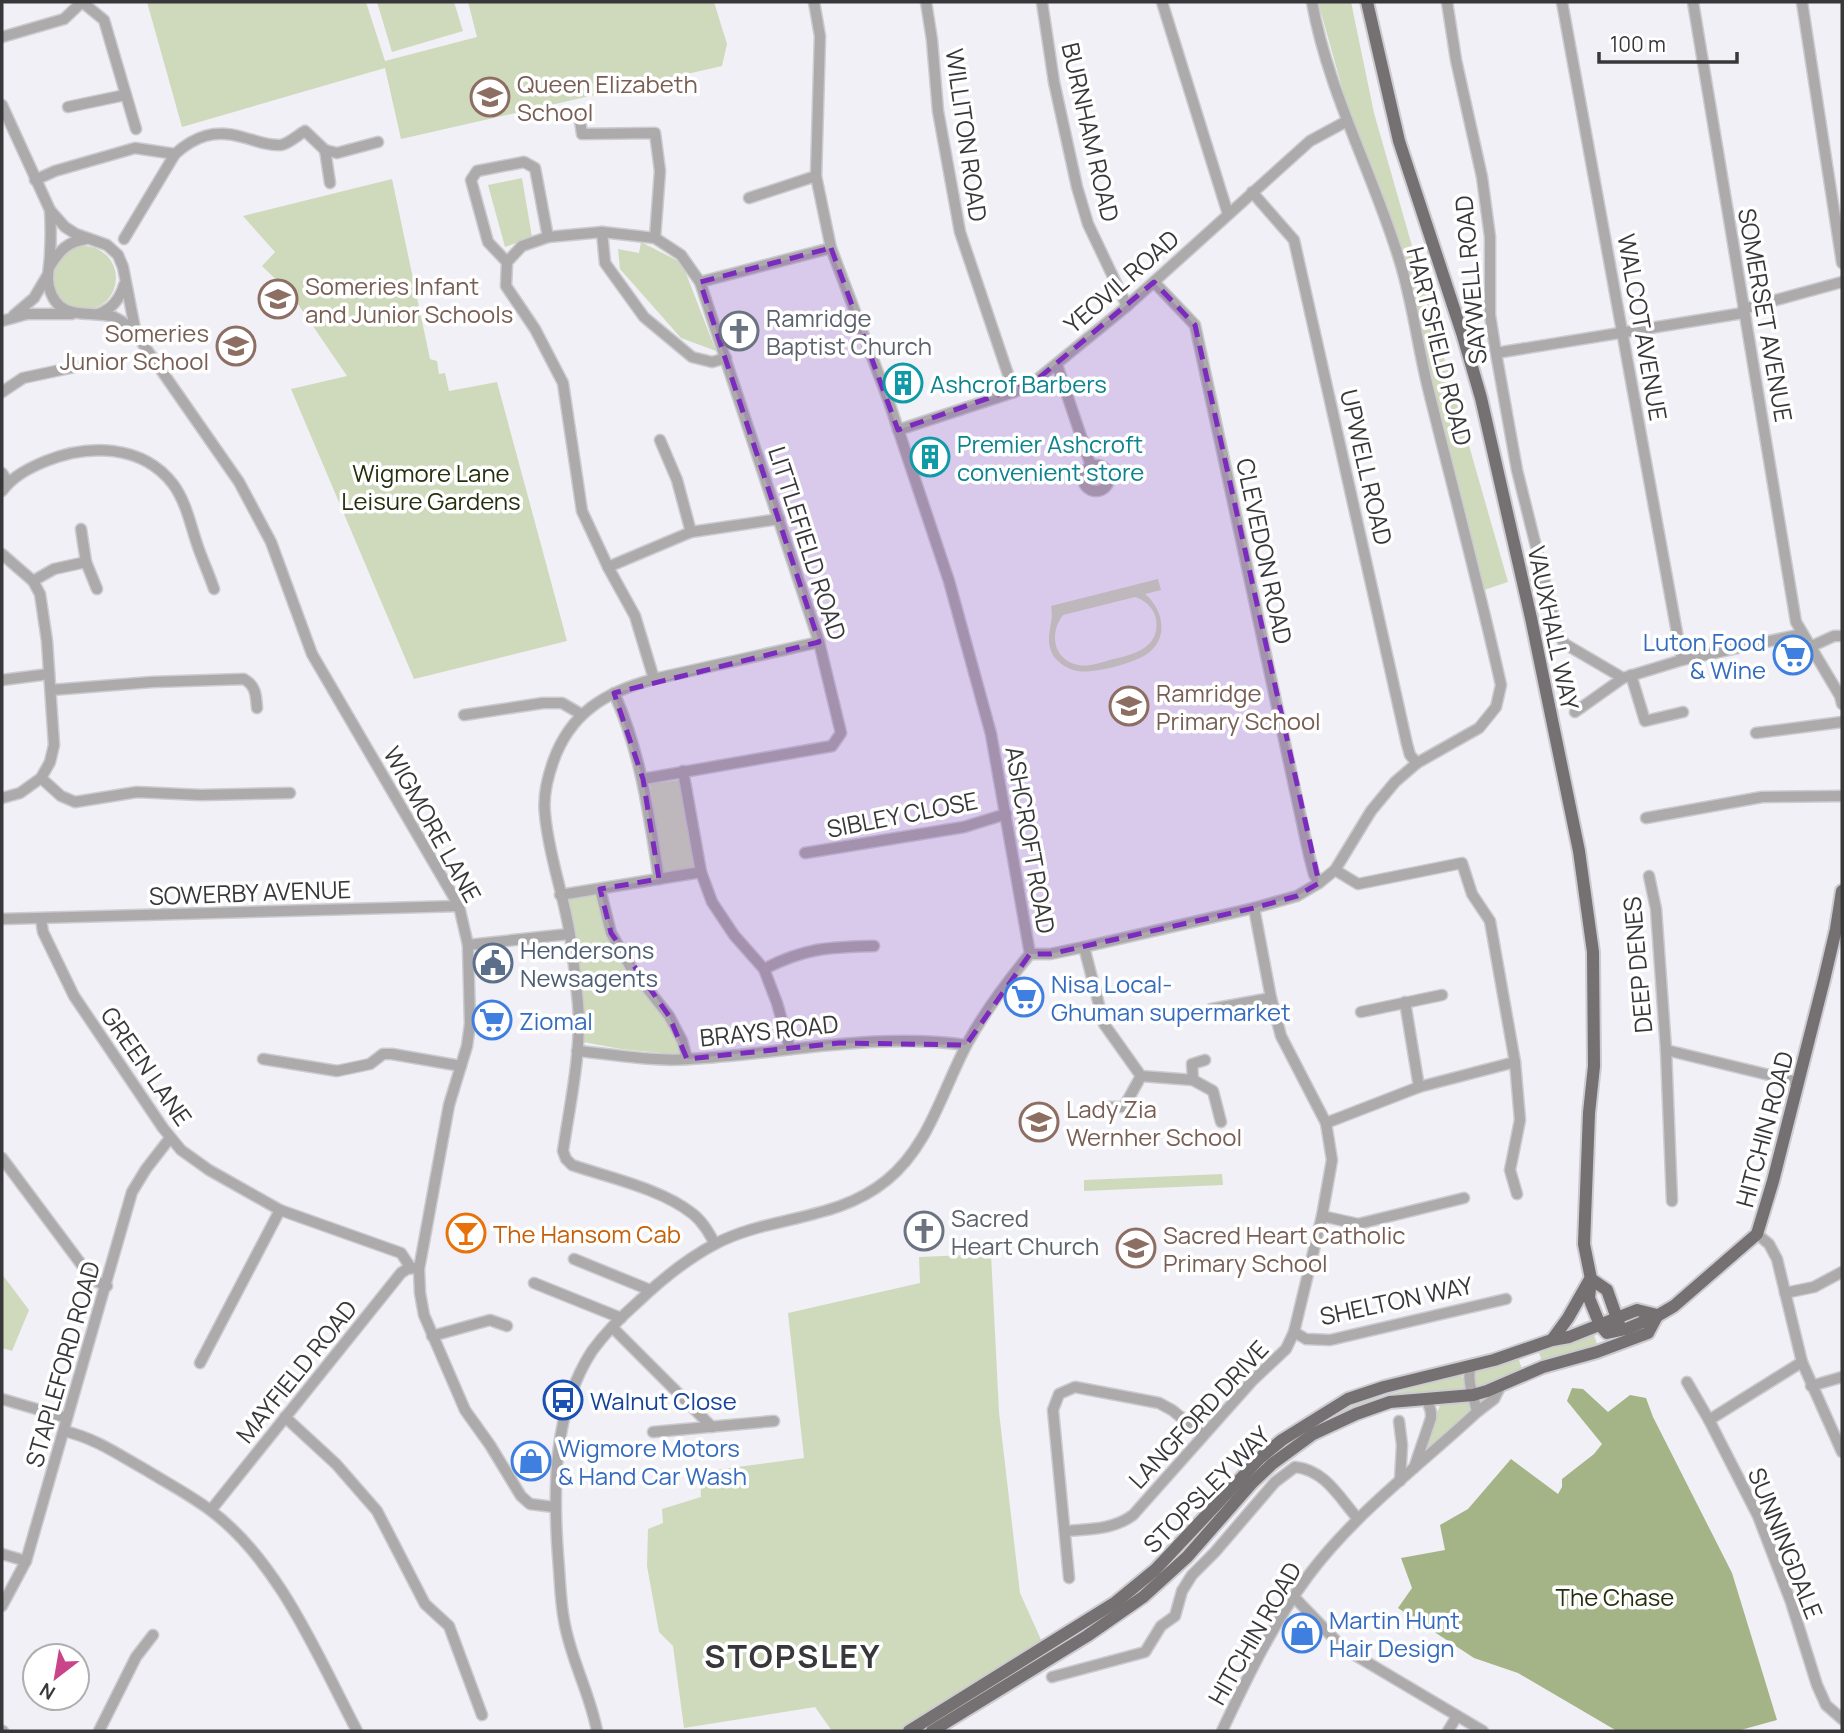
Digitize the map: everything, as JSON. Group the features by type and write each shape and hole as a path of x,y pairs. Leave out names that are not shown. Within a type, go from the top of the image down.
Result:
{"main road":[{"name":"VAUXHALL WAY","path":"1367,2 1399,141 1481,398 1520,566 1579,851 1593,952 1594,1066 1589,1113 1584,1244 1591,1279 1589,1298 1600,1325"},
{"name":"HITCHIN ROAD","path":"1608,1348 1648,1333 1657,1316 1674,1306 1757,1234 1798,1082 1841,906 1842,891"},
{"name":"VAUXHALL WAY","path":"1591,1279 1607,1290 1619,1324"},
{"path":"1552,1340 1591,1279"},
{"path":"1600,1325 1619,1324 1637,1310 1657,1316"},
{"path":"1608,1348 1619,1337 1619,1324"},
{"name":"STOPSLEY WAY","path":"909,1731 1116,1602 1155,1570 1235,1483 1282,1440 1348,1399 1384,1387 1494,1360 1600,1325"},
{"name":"STOPSLEY WAY","path":"932,1731 1087,1636 1143,1597 1186,1557 1258,1477 1313,1434 1390,1402 1473,1395 1545,1366 1608,1348"}],"street":[{"path":"2,37 64,19 82,2 104,20 136,129"},
{"name":"ASHCROFT ROAD","path":"597,1731 564,1621 554,1507 560,1439 569,1399 581,1371 594,1350 621,1318 673,1270 715,1244 747,1230 843,1206 886,1181 904,1165 919,1144 966,1045 993,1000 1030,954 991,734 949,581 898,430 831,248 816,176 820,36 814,2"},
{"name":"WILLITON ROAD","path":"926,2 938,111 960,232 1014,392"},
{"name":"BURNHAM ROAD","path":"1042,2 1054,82 1077,187 1088,225 1127,306"},
{"path":"1162,2 1228,214"},
{"name":"HARTSFIELD ROAD","path":"1312,2 1347,121 1387,218 1401,267 1428,389 1501,685 1496,707 1479,728 1417,763"},
{"name":"SAYWELL ROAD","path":"1447,2 1456,60 1482,177 1490,237 1490,315 1496,354 1517,470 1558,635 1565,644 1627,676"},
{"name":"WALCOT AVENUE","path":"1562,2 1682,660"},
{"name":"SOMERSET AVENUE","path":"1693,2 1794,613 1802,634 1840,695 1842,704"},
{"path":"1802,2 1842,263"},
{"path":"68,107 125,95"},
{"name":"WIGMORE LANE","path":"2,105 50,210 65,227 76,234 107,245 117,255 123,267 136,334"},
{"path":"579,114 582,134 655,133 660,171 655,238"},
{"name":"YEOVIL ROAD","path":"898,430 1014,392 1034,382 1127,306 1310,141 1347,121"},
{"path":"124,239 175,154 190,140 209,134 238,136 256,142 282,145 305,131 325,150 337,153 378,142"},
{"path":"35,180 55,171 135,148 175,154"},
{"path":"325,150 330,183"},
{"path":"548,237 535,168 524,162 477,171 471,180 488,242 507,262 506,286 535,329 563,383 582,511 635,616 654,679"},
{"path":"749,198 816,176"},
{"name":"UPWELL ROAD","path":"1252,192 1294,240 1407,744 1410,755 1417,763"},
{"name":"WIGMORE LANE","path":"50,210 49,286 54,299 70,312 112,317 122,321 136,334 239,482 271,542 312,654 459,906 468,945 470,1024 449,1105 415,1268 424,1315 465,1410 521,1496 530,1504 554,1507"},
{"path":"601,232 604,263 644,317 691,357 712,362 726,358"},
{"name":"LITTLEFIELD ROAD","path":"507,262 522,246 548,237 601,232 655,238 681,255 700,282 819,642 841,733 832,747 643,779"},
{"path":"6,319 34,298 61,249 72,242 95,240"},
{"path":"700,282 831,248"},
{"path":"6,319 40,313 102,313 113,305 121,294 125,281"},
{"name":"CLEVEDON ROAD","path":"1154,282 1195,325 1309,855 1319,883"},
{"path":"1496,354 1743,311 1842,282"},
{"path":"2,392 23,378 84,365"},
{"path":"1057,365 1091,466"},
{"path":"660,440 677,480 691,532"},
{"path":"2,473 5,486 29,468 74,451 108,450 147,463 162,473 183,501 214,589"},
{"path":"608,567 691,532 779,519"},
{"path":"81,529 86,562 97,589"},
{"path":"2,554 33,581 40,594 44,613 54,745 50,762 41,778 20,793 2,798"},
{"path":"33,581 54,569 86,562"},
{"path":"1575,712 1627,676 1682,660 1802,634"},
{"path":"1810,647 1834,636 1842,636"},
{"path":"715,1244 700,1221 684,1207 666,1198 572,1165 566,1159 563,1150 577,1051 578,1006 569,934 544,813 547,779 560,742 581,715 614,693 654,679 819,642"},
{"path":"2,680 48,674"},
{"path":"1627,676 1645,721 1683,712"},
{"path":"51,690 152,682 244,679 250,682 256,691 257,708"},
{"path":"614,693 629,726 643,779 659,879"},
{"path":"464,715 543,703 562,703 581,715"},
{"path":"1756,733 1842,722"},
{"path":"1030,954 1050,954 1084,947 1297,897 1335,870 1382,796 1417,763"},
{"path":"683,771 701,872 712,902 734,935 764,970 790,1048"},
{"path":"41,778 61,796 75,802 137,792 201,795 290,793"},
{"path":"1646,818 1762,797 1842,796"},
{"name":"SIBLEY CLOSE","path":"805,853 964,827 1006,814"},
{"path":"1335,870 1358,884 1462,863 1472,894 1490,921 1515,1062 1520,1121 1510,1170 1517,1194"},
{"path":"560,895 701,872"},
{"name":"DEEP DENES","path":"1649,876 1656,909 1666,1050 1672,1201"},
{"path":"600,889 611,933 631,968 669,1016 682,1041 687,1059"},
{"name":"SOWERBY AVENUE","path":"2,919 459,906"},
{"name":"LANGFORD DRIVE","path":"1065,1531 1107,1527 1122,1523 1133,1516 1253,1380 1286,1349 1294,1332 1322,1216 1332,1160 1326,1123 1281,1036 1254,908"},
{"name":"GREEN LANE","path":"41,919 43,932 74,996 170,1138 195,1161 281,1210 401,1253 415,1268"},
{"path":"468,945 569,934"},
{"path":"764,970 792,955 824,947 874,946"},
{"path":"1084,947 1104,1024 1141,1076"},
{"path":"1361,1012 1442,995"},
{"path":"1210,1009 1271,998"},
{"path":"1405,1002 1419,1087"},
{"name":"BRAYS ROAD","path":"577,1051 687,1059 839,1043 928,1042 966,1045"},
{"name":"DEEP DENES","path":"1666,1050 1798,1082"},
{"path":"263,1059 337,1071 370,1063 383,1054 392,1054 461,1066"},
{"path":"1194,1080 1192,1064 1205,1060"},
{"path":"1326,1123 1419,1087 1515,1062"},
{"path":"1141,1076 1194,1080 1213,1091 1221,1122"},
{"path":"1103,1107 1124,1107 1141,1076"},
{"name":"STAPLEFORD ROAD","path":"2,1606 26,1561 132,1192 170,1138"},
{"path":"2,1158 93,1280 107,1286"},
{"path":"1322,1216 1358,1224 1464,1198"},
{"path":"200,1363 281,1210"},
{"path":"1757,1234 1774,1250 1802,1362 1842,1452"},
{"path":"574,1259 650,1290"},
{"name":"MAYFIELD ROAD","path":"211,1510 401,1273 415,1268"},
{"path":"1785,1293 1814,1287 1842,1272"},
{"path":"534,1283 621,1318"},
{"name":"SHELTON WAY","path":"1294,1332 1306,1339 1330,1340 1506,1299"},
{"path":"432,1336 490,1320 506,1326"},
{"path":"612,1328 712,1427"},
{"path":"1709,1420 1802,1362"},
{"path":"1471,1366 1469,1373 1478,1412"},
{"path":"1811,1386 1842,1377"},
{"name":"SUNNINGDALE","path":"1687,1382 1758,1516 1826,1706 1842,1719"},
{"name":"HITCHIN ROAD","path":"1222,1731 1254,1665 1307,1577 1357,1519 1494,1399 1501,1385"},
{"path":"1069,1578 1053,1410 1059,1394 1075,1387 1159,1403 1203,1435"},
{"path":"2,1399 67,1418"},
{"name":"HITCHIN ROAD","path":"1414,1468 1431,1418 1427,1399"},
{"path":"285,1417 336,1464 377,1511 425,1604 449,1626 482,1715"},
{"path":"653,1432 774,1421"},
{"path":"1399,1421 1402,1445 1400,1481"},
{"path":"64,1431 87,1436 211,1510 249,1546 291,1605 357,1731"},
{"name":"STOPSLEY WAY","path":"1052,1678 1145,1652 1161,1626 1175,1616 1182,1591 1192,1575 1275,1482 1295,1467 1309,1468 1320,1474 1357,1519"},
{"path":"2,1554 26,1561"},
{"path":"1294,1597 1343,1648 1483,1731"},
{"path":"99,1731 136,1657 153,1635"},
{"path":"1448,1731 1457,1716"}],"highlighted area":[{"path":"831,248 898,430 1034,382 1154,282 1195,325 1319,883 1297,896 1254,908 1050,954 1030,954 966,1045 839,1043 687,1059 669,1016 611,933 600,889 659,879 643,779 614,693 819,642 700,282"}],"green space":[{"name":"Queen Elizabeth School","path":"147,2 366,2 385,61 477,37 468,2 714,2 727,44 722,66 401,139 385,68 182,127"},
{"path":"377,2 454,2 463,31 392,52"},
{"path":"1318,2 1351,2 1374,113 1508,582 1484,590 1399,239 1350,116"},
{"path":"522,178 532,237 505,247 488,185"},
{"name":"Wigmore Lane Leisure Gardens","path":"392,179 430,359 437,361 439,374 445,373 449,391 497,382 567,641 414,679 291,389 347,376 291,294 262,266 275,252 243,216"},
{"path":"641,242 682,263 716,351 681,338 620,269 618,249 639,253"},
{"path":"84,246 102,252 110,260 116,278 110,296 102,304 84,310 66,304 58,296 52,278 58,260 66,252"},
{"path":"1158,579 1161,590 1145,594 1160,616 1159,641 1147,654 1124,664 1085,672 1075,670 1060,663 1051,651 1051,606","holes":["1135,597 1146,602 1155,615 1156,629 1149,644 1127,656 1086,665 1078,665 1063,658 1055,637 1063,615"]},
{"path":"680,780 695,867 663,872 650,784"},
{"path":"596,894 608,930 669,1023 681,1055 583,1042 581,987 567,900"},
{"path":"1222,1174 1223,1185 1084,1191 1084,1180"},
{"path":"991,1254 999,1412 1020,1593 1042,1642 902,1731 832,1731 815,1707 684,1728 673,1646 659,1632 647,1566 648,1529 663,1523 662,1509 701,1497 700,1472 804,1458 788,1313 920,1283 919,1257"},
{"path":"2,1274 29,1310 12,1351 2,1348"},
{"path":"1593,1332 1597,1344 1542,1361 1539,1353"},
{"path":"1518,1357 1522,1369 1476,1389 1473,1381 1475,1372"},
{"path":"1462,1375 1466,1390 1413,1394 1291,1443 1191,1545 1139,1593 1105,1618 922,1731 916,1731 1160,1572 1273,1453 1325,1419 1361,1402"},
{"name":"The Chase","path":"1572,1388 1583,1389 1608,1412 1630,1395 1646,1398 1732,1573 1777,1720 1737,1731 1617,1731 1518,1673 1474,1658 1398,1608 1412,1588 1401,1558 1445,1550 1440,1525 1468,1509 1511,1459 1558,1494 1562,1479 1594,1454 1602,1444 1567,1401"},
{"path":"1468,1401 1472,1404 1468,1414 1429,1449 1425,1449 1441,1403"}],"place":[{"name":"Queen Elizabeth School","path":"490,97"},
{"name":"Someries Infant and Junior Schools","path":"278,299"},
{"name":"Ramridge Baptist Church","path":"739,331"},
{"name":"Someries Junior School","path":"236,346"},
{"name":"Ashcrof Barbers","path":"903,383"},
{"name":"Premier Ashcroft convenient store","path":"930,457"},
{"name":"Luton Food & Wine","path":"1793,655"},
{"name":"Ramridge Primary School","path":"1129,706"},
{"name":"Hendersons Newsagents","path":"493,963"},
{"name":"Nisa Local- Ghuman supermarket","path":"1024,997"},
{"name":"Ziomal","path":"492,1020"},
{"name":"Lady Zia Wernher School","path":"1039,1122"},
{"name":"Sacred Heart Church","path":"924,1231"},
{"name":"The Hansom Cab","path":"466,1233"},
{"name":"Sacred Heart Catholic Primary School","path":"1136,1248"},
{"name":"Walnut Close","path":"563,1400"},
{"name":"Wigmore Motors & Hand Car Wash","path":"531,1461"},
{"name":"Martin Hunt Hair Design","path":"1302,1633"}],"district":[{"name":"STOPSLEY","path":"793,1656"}]}
